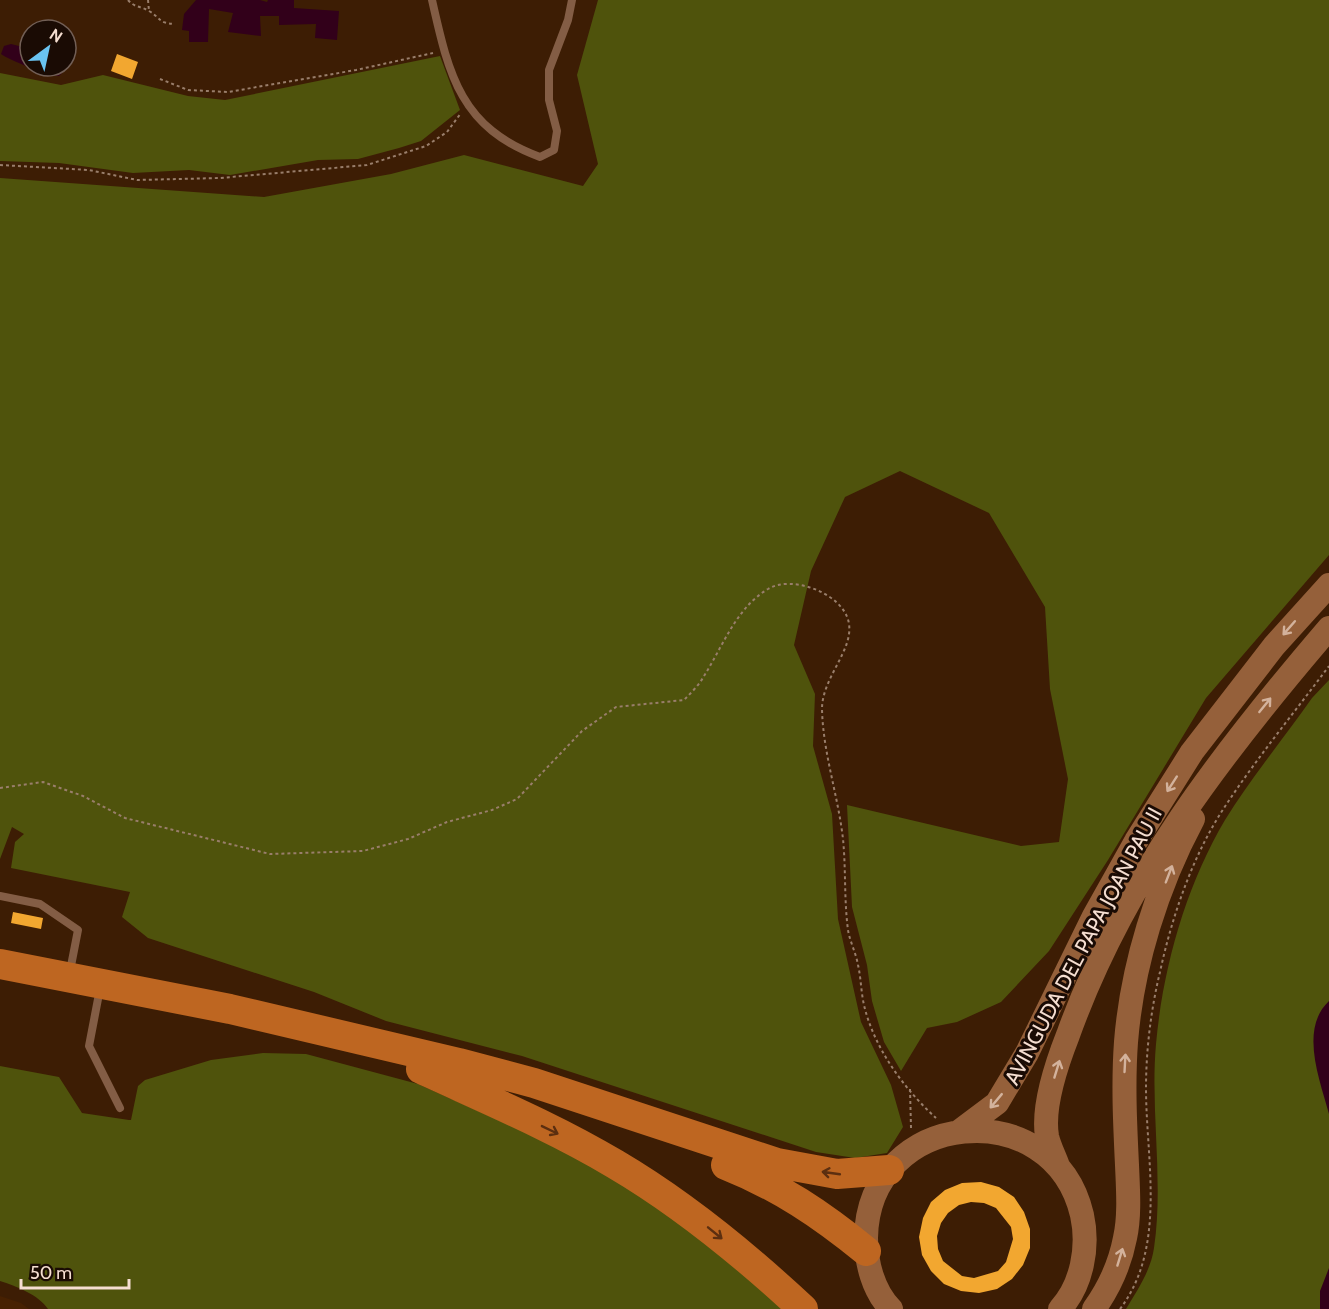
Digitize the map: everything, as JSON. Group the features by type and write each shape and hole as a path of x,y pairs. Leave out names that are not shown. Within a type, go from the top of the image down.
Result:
{"highway":[{"path":"0,963 253,1014 459,1063 534,1083 777,1163 837,1174 900,1160"},
{"path":"0,980 331,1046 557,1106 746,1173 812,1209 866,1251"},
{"path":"421,1070 548,1129 631,1174 713,1231 803,1309"}],"main road":[{"name":"AVINGUDA DEL PAPA JOAN PAU II","path":"957,1131 997,1103 1027,1053 1094,916 1125,860 1192,752 1274,646 1329,585"},
{"name":"AVINGUDA DEL PAPA JOAN PAU II","path":"1058,1166 1047,1136 1050,1090 1082,996 1125,905 1169,831 1229,751 1329,628"},
{"name":"AVINGUDA DEL PAPA JOAN PAU II","path":"1094,1309 1116,1270 1126,1237 1126,1051 1143,949 1183,837 1229,751"},
{"path":"891,1309 873,1280 866,1251 866,1222 874,1195 900,1160 934,1137 957,1131 997,1131 1030,1144 1058,1166 1077,1197 1086,1232 1082,1268 1067,1301 1060,1309"}],"lane":[{"path":"432,0 444,51 466,106 488,128 513,147 540,157 554,150 556,131 549,100 549,70 568,20 572,0"},
{"path":"0,896 40,904 78,930 69,978"},
{"path":"98,999 89,1046 120,1108"}],"path":[{"path":"128,0 136,8 149,11 163,23 174,24"},
{"path":"148,0 149,11"},
{"path":"160,79 188,90 228,92 444,51"},
{"path":"0,165 89,170 137,180 220,178 367,165 426,146 447,132 466,106"},
{"path":"0,788 44,782 83,796 125,818 270,854 363,850 408,839 447,822 492,810 517,799 582,731 616,707 684,700 703,679 745,606 770,588 804,584 836,600 849,623 843,654 828,680 822,706 825,747 843,838 848,930 871,1030 885,1056 925,1108 957,1131"},
{"path":"1120,1309 1139,1273 1148,1236 1150,1199 1146,1087 1150,1027 1160,971 1174,921 1192,870 1223,809 1329,666"},
{"path":"900,1160 910,1089"}],"shaded area":[{"path":"196,0 260,0 267,2 268,0 294,0 294,8 339,11 337,40 315,38 316,24 279,25 279,16 260,16 261,36 228,32 233,13 209,9 208,42 189,42 189,31 182,30 184,14"},
{"path":"598,0 1329,0 1329,555 1206,698 1108,860 1049,951 1001,1002 957,1022 927,1028 901,1071 884,1042 872,1001 867,965 852,907 847,805 1021,846 1059,842 1068,779 1050,689 1045,607 989,513 900,471 845,497 811,571 794,645 815,694 813,746 832,814 838,919 861,1022 891,1085 903,1127 887,1153 855,1158 816,1152 522,1056 386,1021 314,992 148,938 122,917 130,892 11,868 15,842 24,834 12,827 0,859 0,178 264,197 391,174 464,155 583,186 598,164 577,75"},
{"path":"11,44 18,46 18,62 1,54 4,46"},
{"path":"440,56 460,110 421,141 399,148 358,159 318,160 230,175 189,170 133,173 59,163 0,161 0,73 61,85 103,75 188,96 225,100"},
{"path":"1329,680 1329,1309 1126,1309 1147,1272 1154,1248 1158,1197 1156,1044 1164,986 1178,928 1199,872 1225,820 1312,698"},
{"path":"1329,1001 1329,1114 1317,1071 1313,1040 1320,1012"},
{"path":"263,1053 306,1054 418,1084 610,1170 791,1309 48,1309 33,1295 0,1281 0,1066 59,1077 82,1113 131,1120 138,1086 145,1080 211,1060"},
{"path":"1329,1268 1329,1309 1320,1309 1320,1291"},
{"path":"0,1296 21,1303 29,1309 0,1309"}],"building":[{"path":"117,54 138,62 132,79 111,71"},
{"path":"13,912 43,918 41,929 11,923"},
{"path":"981,1182 999,1187 1014,1197 1024,1212 1030,1229 1030,1248 1023,1265 1012,1279 997,1289 979,1293 961,1291 944,1284 931,1271 922,1255 919,1237 923,1218 931,1202 945,1190 962,1183","holes":["971,1202 984,1203 996,1208 1011,1227 1013,1239 1006,1262 998,1271 974,1278 962,1276 943,1261 938,1249 937,1236 941,1223 948,1213 959,1205"]}]}
